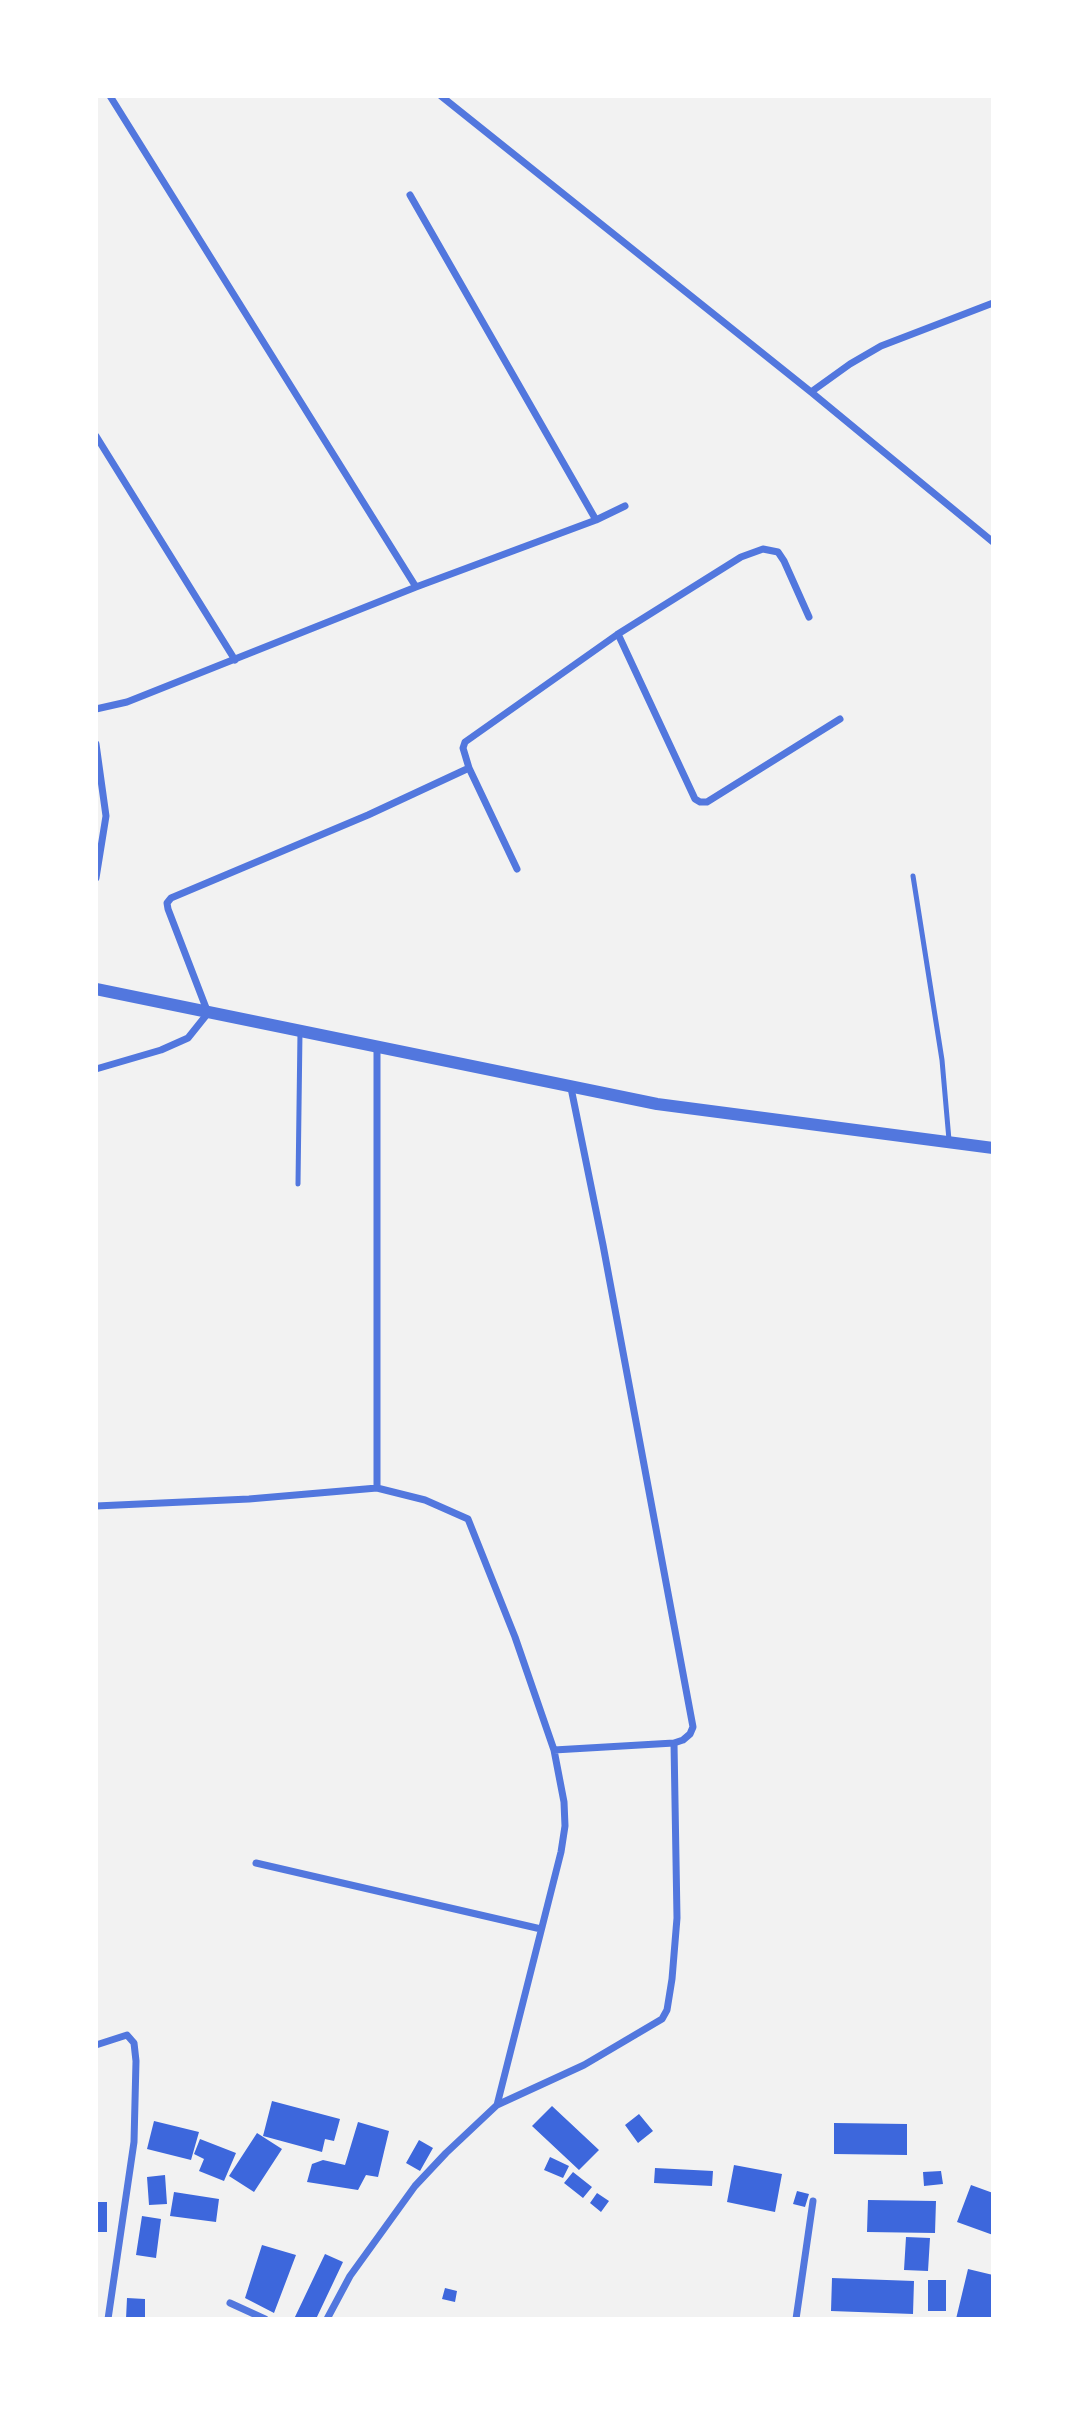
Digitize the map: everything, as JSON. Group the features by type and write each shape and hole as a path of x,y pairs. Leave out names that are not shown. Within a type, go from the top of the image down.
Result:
{"street":[{"path":"110,96 416,587"},
{"path":"441,96 811,392 993,542"},
{"path":"410,195 596,520"},
{"path":"811,392 881,346 993,303"},
{"path":"96,436 235,660"},
{"path":"96,709 127,702 416,587 596,520 625,506"},
{"path":"517,869 468,768 463,748 465,742 618,634 741,557 763,549 778,552 809,617"},
{"path":"618,634 695,799 700,802 707,802 840,719"},
{"path":"96,744 106,816 96,878"},
{"path":"208,1013 168,909 167,903 171,898 368,816 468,768"},
{"path":"96,989 657,1104 993,1148"},
{"path":"96,1069 161,1050 188,1038 208,1013"},
{"path":"377,1048 377,1488"},
{"path":"554,1749 674,1743 683,1740 693,1727 571,1088"},
{"path":"96,1506 249,1499 377,1488 425,1500 468,1520 475,1531 515,1637 554,1749 563,1790 565,1826 561,1852 497,2105"},
{"path":"327,2319 350,2276 415,2186 497,2105 584,2065 656,2024 667,2010 677,1917 674,1743"},
{"path":"256,1863 541,1929"},
{"path":"96,2045 127,2035 134,2043 136,2061 134,2142 108,2319"},
{"path":"796,2319 813,2202"},
{"path":"230,2303 265,2319"}],"lane":[{"path":"913,876 942,1060 949,1143"},
{"path":"298,1184 300,1032"}],"building":[{"path":"272,2101 340,2119 334,2141 325,2139 322,2152 263,2136"},
{"path":"552,2106 599,2150 579,2170 532,2126"},
{"path":"639,2114 653,2131 638,2143 625,2125"},
{"path":"154,2121 199,2132 191,2160 147,2149"},
{"path":"358,2122 389,2131 378,2177 366,2175 358,2190 307,2182 312,2164 323,2160 345,2165"},
{"path":"834,2123 907,2124 907,2155 834,2154"},
{"path":"257,2133 282,2149 254,2192 229,2176"},
{"path":"200,2139 236,2153 224,2181 199,2171 204,2159 194,2154"},
{"path":"419,2140 433,2148 420,2171 406,2163"},
{"path":"550,2157 569,2166 563,2178 544,2170"},
{"path":"734,2165 782,2174 775,2212 727,2202"},
{"path":"655,2168 713,2171 712,2186 654,2183"},
{"path":"941,2171 943,2184 924,2186 923,2172"},
{"path":"573,2172 592,2187 583,2198 564,2183"},
{"path":"165,2175 167,2204 149,2205 147,2177"},
{"path":"971,2185 993,2193 993,2235 957,2222"},
{"path":"797,2191 809,2194 805,2207 793,2204"},
{"path":"174,2192 219,2199 216,2222 170,2216"},
{"path":"597,2193 609,2201 601,2212 590,2203"},
{"path":"868,2200 936,2201 935,2233 867,2232"},
{"path":"96,2202 107,2202 107,2232 96,2232"},
{"path":"142,2216 161,2219 156,2258 136,2255"},
{"path":"906,2237 930,2238 928,2271 904,2270"},
{"path":"262,2245 296,2255 274,2313 245,2298"},
{"path":"325,2254 343,2262 316,2319 294,2319"},
{"path":"968,2269 993,2275 993,2319 956,2319"},
{"path":"832,2278 914,2281 913,2314 831,2311"},
{"path":"928,2280 946,2280 946,2311 928,2311"},
{"path":"445,2288 457,2291 455,2302 442,2299"},
{"path":"127,2298 145,2299 145,2319 126,2319"}]}
